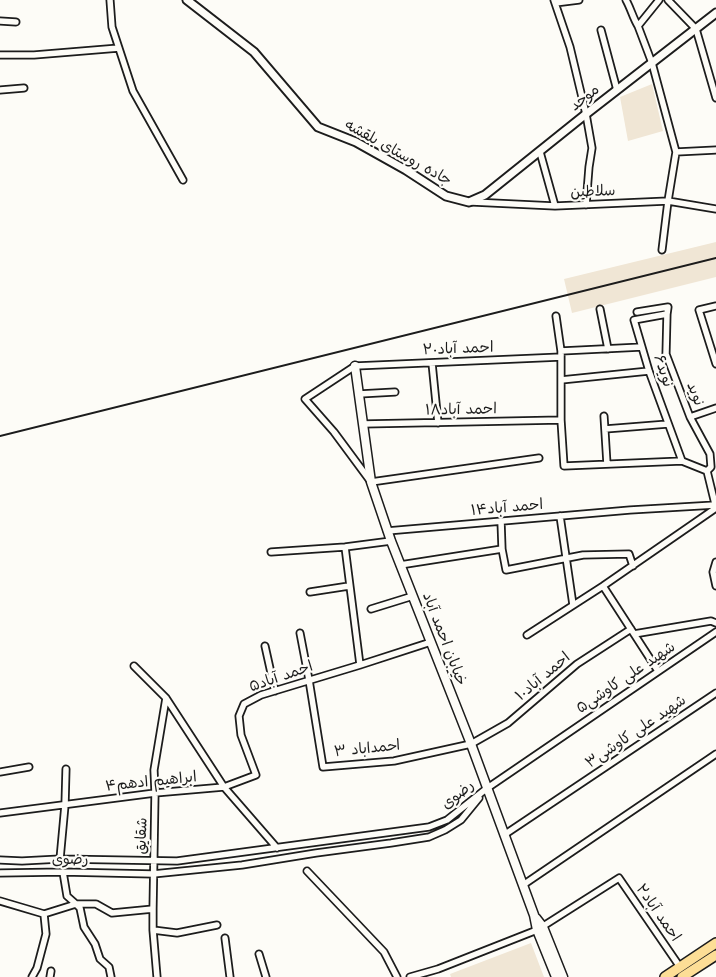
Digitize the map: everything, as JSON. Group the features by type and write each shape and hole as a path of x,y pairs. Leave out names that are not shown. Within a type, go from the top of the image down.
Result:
{"main road":[{"name":"خیابان احمد آباد","path":"355,366 371,482 387,530 471,744 534,916 563,977"},
{"name":"خیابان احمد آباد","path":"540,929 556,977"},
{"path":"665,977 716,943"},
{"path":"682,977 716,955"}],"street":[{"path":"110,0 112,27 133,91 183,180"},
{"name":"جاده روستای بلقشه","path":"188,0 254,52 318,127 356,142 406,170 446,196 470,202"},
{"path":"579,0 554,1 570,47 592,148 586,205"},
{"path":"626,0 652,63 676,152 662,250"},
{"path":"638,26 659,0"},
{"path":"668,0 696,29 716,96"},
{"name":"موحد","path":"470,202 485,195 716,13"},
{"path":"0,21 16,22"},
{"path":"601,30 617,90"},
{"path":"0,55 34,55 119,48"},
{"path":"0,90 24,88"},
{"path":"676,152 716,150"},
{"path":"540,152 554,206"},
{"name":"سلاطین","path":"470,202 554,206 668,201 716,210"},
{"path":"716,306 700,310 716,364"},
{"path":"637,312 668,307 667,314"},
{"path":"600,309 608,349"},
{"name":"نوید۶","path":"667,314 634,320 649,371 682,461"},
{"name":"نوید","path":"667,314 666,354 690,417 710,454 716,507"},
{"path":"556,316 561,354 561,420 564,466 682,461 712,468"},
{"name":"احمد آباد۲۰","path":"355,366 432,363 642,347"},
{"path":"432,363 438,423"},
{"path":"355,366 305,399 334,432 371,482 539,458"},
{"path":"561,380 649,371"},
{"path":"359,394 395,392"},
{"path":"690,417 716,408"},
{"path":"604,416 607,464"},
{"name":"احمد آباد۱۸","path":"363,424 561,420"},
{"path":"605,429 668,424"},
{"path":"527,635 603,586 716,507"},
{"name":"احمد آباد۱۴","path":"387,530 630,510 716,507"},
{"path":"560,516 573,605"},
{"path":"501,521 502,549 506,570 583,555 629,554 632,566"},
{"path":"271,552 345,547 391,541"},
{"path":"345,547 360,666"},
{"path":"400,565 502,549"},
{"path":"716,562 713,572 716,586"},
{"path":"310,592 350,586"},
{"path":"603,586 658,671"},
{"path":"371,608 413,596"},
{"path":"633,631 711,621 716,623"},
{"name":"احمد آباد۱۰","path":"471,744 508,723 577,664 633,631"},
{"name":"شهید علی کاوشی۵","path":"486,789 716,632"},
{"path":"300,633 309,680"},
{"name":"احمد آباد۵","path":"224,787 256,775 241,735 239,716 244,704 260,694 360,666 431,642"},
{"path":"265,646 275,691"},
{"path":"134,666 166,698 224,787 277,848"},
{"name":"احمداباد ۳","path":"309,680 323,767 394,761 471,744"},
{"name":"شهید علی کاوشی۳","path":"504,835 716,693"},
{"name":"شقایق","path":"157,977 153,930 156,793 154,770 166,698"},
{"path":"523,885 716,754"},
{"path":"0,772 29,767"},
{"path":"60,859 66,769"},
{"name":"ابراهیم ادهم۴","path":"0,813 156,793 224,787"},
{"name":"رضوی","path":"0,860 177,861 429,827 447,820 486,789"},
{"name":"رضوی","path":"0,873 153,874 242,865 428,837 445,830 461,820 486,789"},
{"path":"22,861 23,873"},
{"path":"307,871 384,952 396,977"},
{"path":"64,872 67,896 80,908 84,927 96,944 100,959 110,967 111,977"},
{"name":"احمد آباد۲","path":"540,929 619,878 680,967"},
{"path":"0,901 44,914 76,904 96,904 112,913 153,909"},
{"path":"32,977 37,968 46,934 44,914"},
{"path":"153,930 177,933 217,925"},
{"path":"410,977 438,969 540,929"},
{"path":"225,938 230,977"},
{"path":"259,954 266,977"},
{"path":"438,969 441,977"}],"shaded area":[{"path":"652,84 663,131 628,141 620,97"},
{"path":"716,242 716,277 572,313 564,279"},
{"path":"531,943 544,977 451,977 450,974"}],"railway":[{"path":"0,436 716,258"}]}
